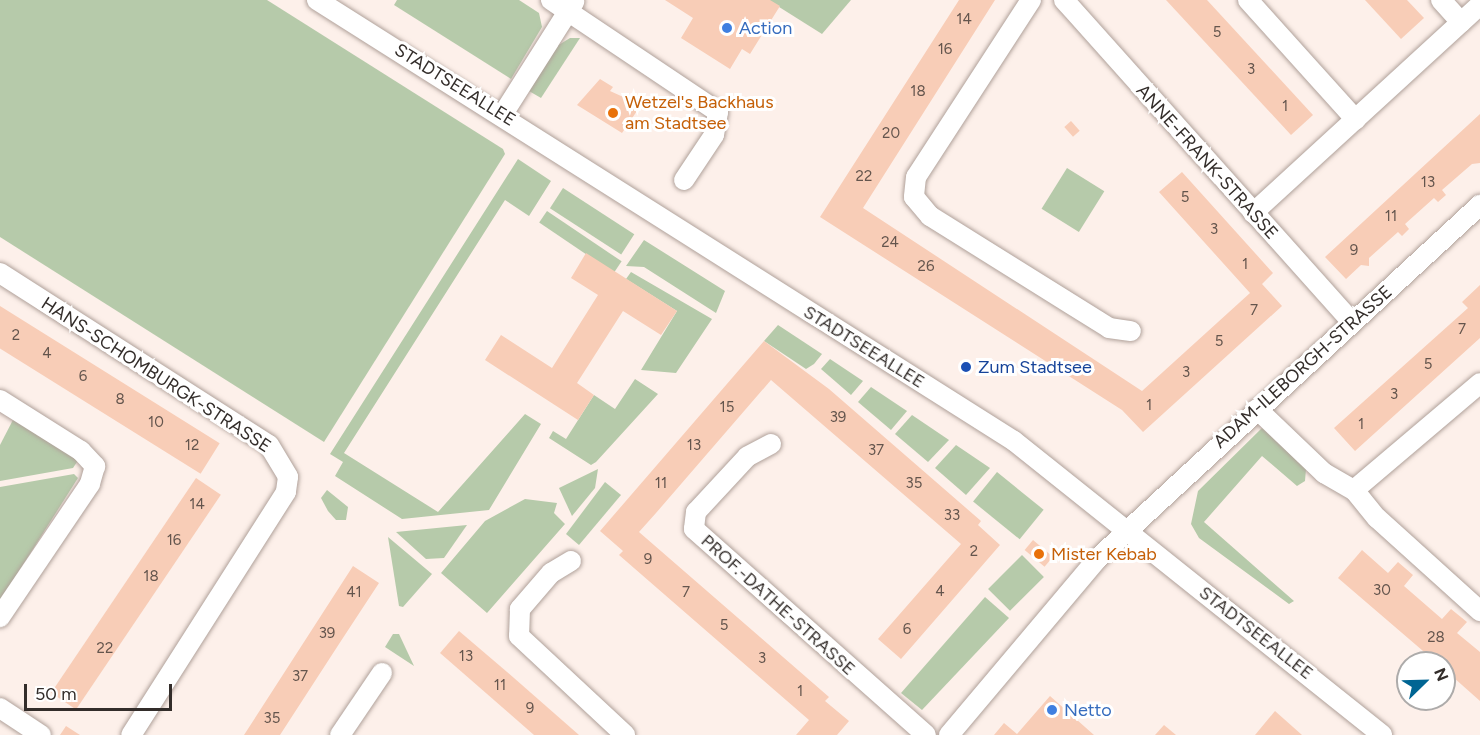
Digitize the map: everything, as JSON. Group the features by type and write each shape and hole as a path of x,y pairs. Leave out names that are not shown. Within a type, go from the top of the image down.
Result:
{"street":[{"name":"STADTSEEALLEE","path":"318,0 503,114 1014,441 1382,735"},
{"path":"551,0 572,6 718,112 714,135 684,180"},
{"path":"1031,0 916,177 914,197 930,216 1109,328 1131,331"},
{"name":"ANNE-FRANK-STRASSE","path":"1064,0 1352,322"},
{"path":"1248,0 1356,120"},
{"path":"1441,0 1461,22"},
{"path":"1253,213 1480,5"},
{"path":"503,114 572,6"},
{"name":"ADAM-ILEBORGH-STRASSE","path":"949,735 1097,559 1480,205"},
{"name":"HANS-SCHOMBURGK-STRASSE","path":"0,273 269,446 288,477 285,492 132,735"},
{"path":"1354,490 1480,383"},
{"path":"0,400 81,451 94,466 90,484 0,617"},
{"path":"1257,409 1324,473 1354,490 1377,518 1480,611"},
{"name":"PROF.-DATHE-STRASSE","path":"771,444 747,457 696,512 694,529 926,735"},
{"path":"571,561 551,573 520,609 519,636 625,735"},
{"path":"340,735 382,673"},
{"path":"0,708 41,735"}],"green space":[{"path":"0,0 267,0 503,149 505,154 324,442 0,237"},
{"path":"397,0 519,0 539,13 542,27 511,79 394,5"},
{"path":"768,0 851,0 822,34"},
{"path":"570,38 580,38 541,98 529,91 557,46"},
{"path":"518,159 551,181 529,216 505,200 344,453 438,512 525,414 541,424 489,510 402,519 335,476 343,462 330,454"},
{"path":"1067,168 1104,191 1079,232 1042,209"},
{"path":"563,188 634,234 621,254 550,208"},
{"path":"547,211 622,261 614,273 539,223"},
{"path":"644,240 725,291 716,313 644,267 626,266"},
{"path":"631,272 712,319 676,373 641,370 677,311 626,279"},
{"path":"778,325 822,354 814,364 806,369 764,341"},
{"path":"830,359 863,381 851,395 821,369"},
{"path":"635,379 658,394 596,462 591,465 549,438 553,431 566,439 594,395 615,409"},
{"path":"871,387 907,411 891,430 858,402"},
{"path":"912,415 949,440 928,462 895,434"},
{"path":"15,416 79,459 73,468 0,481 0,445"},
{"path":"1262,428 1306,469 1305,481 1297,486 1262,456 1204,522 1294,601 1289,604 1199,538 1191,524 1198,491"},
{"path":"956,445 990,468 966,495 935,468"},
{"path":"598,469 595,488 572,516 559,488"},
{"path":"997,472 1044,510 1020,539 973,502"},
{"path":"74,474 78,478 0,601 0,487"},
{"path":"605,482 621,495 579,545 566,534"},
{"path":"327,490 348,507 346,520 336,520 328,511 321,498"},
{"path":"525,499 557,503 554,513 565,524 487,613 441,573 485,521"},
{"path":"467,525 444,558 426,559 396,532"},
{"path":"388,537 432,574 403,607 399,606"},
{"path":"1022,555 1044,577 1010,611 988,589"},
{"path":"985,597 1009,618 922,710 901,693"},
{"path":"393,634 399,634 414,666 385,647"}],"building":[{"name":"Action","path":"665,0 770,0 780,6 750,54 742,49 730,69 681,38 693,18"},
{"path":"959,0 995,0 863,208 1142,391 1250,293 1159,192 1182,172 1273,273 1262,284 1282,306 1143,432 1122,410 820,217"},
{"path":"1166,0 1207,0 1313,115 1291,135"},
{"path":"1365,0 1407,0 1424,18 1401,39"},
{"name":"Wetzel's Backhaus am Stadtsee","path":"600,79 613,87 610,91 641,105 622,133 577,105"},
{"path":"1480,114 1480,163 1472,164 1442,190 1446,195 1438,202 1434,198 1405,224 1409,229 1402,236 1398,232 1369,258 1369,266 1361,265 1346,279 1325,257"},
{"path":"1071,121 1080,131 1073,137 1064,127"},
{"path":"586,253 677,311 661,335 623,311 577,383 594,395 578,420 485,360 501,335 552,368 598,295 571,278"},
{"path":"1480,285 1480,338 1355,451 1334,428 1468,308 1462,302"},
{"path":"0,306 220,443 201,474 0,348"},
{"path":"764,341 829,389 981,521 978,525 1000,545 901,659 878,639 961,544 771,380 639,532 829,697 825,701 849,721 837,735 796,735 809,720 619,555 623,551 600,531"},
{"path":"196,478 221,495 76,709 51,693"},
{"name":"Mister Kebab","path":"1033,540 1053,557 1045,567 1025,550"},
{"path":"1362,550 1388,573 1398,562 1413,575 1404,586 1442,619 1451,609 1467,622 1457,633 1480,652 1480,701 1456,680 1456,651 1423,651 1338,578"},
{"path":"353,566 379,583 280,735 244,735"},
{"path":"459,631 579,735 534,735 440,653"},
{"name":"Netto","path":"1050,696 1094,735 994,735 1004,723 1017,734"},
{"path":"1275,711 1302,735 1255,735"},
{"path":"1164,725 1176,735 1155,735"},
{"path":"66,726 80,735 60,735"}],"place":[{"name":"Action","path":"727,28"},
{"name":"Wetzel's Backhaus am Stadtsee","path":"613,113"},
{"name":"Zum Stadtsee","path":"966,367"},
{"name":"Mister Kebab","path":"1039,554"},
{"name":"Netto","path":"1052,710"}]}
